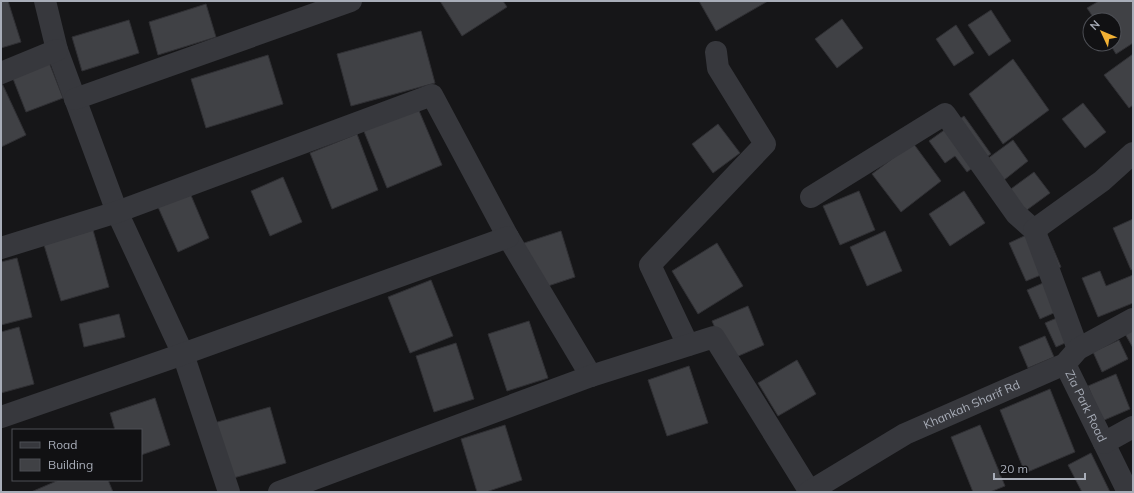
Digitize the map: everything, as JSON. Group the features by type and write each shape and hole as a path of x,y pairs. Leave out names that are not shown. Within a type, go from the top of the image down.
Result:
{"street":[{"path":"45,1 57,50 117,212 183,354 229,492"},
{"path":"75,99 351,1"},
{"path":"1,73 57,50"},
{"path":"688,345 650,264 765,144 718,68 716,52"},
{"path":"1,248 117,212 432,96 508,237 591,376"},
{"path":"811,197 945,114 1016,214 1034,230 1102,181 1133,153"},
{"name":"Zia Park Road","path":"1034,230 1071,357 1104,443 1128,492"},
{"path":"1,417 183,354 508,237"},
{"name":"Khankah Sharif Rd","path":"809,492 905,434 1071,357 1133,319"},
{"path":"278,492 591,376 714,337 809,492"},
{"path":"1104,443 1133,427"}],"building":[{"path":"1,1 8,1 21,42 1,48"},
{"path":"440,1 503,1 507,7 462,36"},
{"path":"699,1 768,1 716,31"},
{"path":"1099,1 1132,1 1133,43 1122,50 1122,12 1090,12 1087,8"},
{"path":"206,4 216,37 158,55 149,22"},
{"path":"991,10 1011,41 989,56 968,25"},
{"path":"842,19 863,48 837,68 815,39"},
{"path":"129,20 139,53 82,71 72,37"},
{"path":"956,25 974,53 954,66 936,39"},
{"path":"421,31 435,83 351,106 337,54"},
{"path":"1133,54 1133,105 1129,108 1104,75"},
{"path":"268,55 283,104 206,128 191,79"},
{"path":"47,57 63,98 26,112 10,71"},
{"path":"1013,59 1049,110 1003,144 969,94"},
{"path":"1,81 26,135 1,147"},
{"path":"1083,103 1106,132 1085,148 1062,119"},
{"path":"417,106 442,165 387,188 363,129"},
{"path":"964,116 991,154 967,172 955,156 945,163 929,141"},
{"path":"718,124 740,153 713,173 692,144"},
{"path":"357,134 378,190 332,209 310,153"},
{"path":"1013,140 1028,161 999,184 983,162"},
{"path":"913,143 941,181 901,212 872,174"},
{"path":"1034,172 1050,193 1020,215 1004,194"},
{"path":"283,177 302,222 270,236 251,191"},
{"path":"859,191 875,230 840,245 823,206"},
{"path":"964,191 985,223 950,246 929,214"},
{"path":"190,193 209,238 178,252 158,207"},
{"path":"1133,219 1133,269 1131,270 1113,228"},
{"path":"1044,227 1061,267 1026,281 1009,243"},
{"path":"93,230 109,287 61,301 44,245"},
{"path":"561,231 575,277 530,292 515,246"},
{"path":"885,231 902,271 867,286 850,247"},
{"path":"717,243 743,286 698,314 672,271"},
{"path":"17,258 32,317 1,325 1,262"},
{"path":"1100,271 1106,286 1133,275 1133,303 1098,317 1082,278"},
{"path":"1059,276 1072,305 1040,319 1027,290"},
{"path":"431,280 453,336 410,353 388,297"},
{"path":"748,306 764,345 729,360 712,321"},
{"path":"1073,311 1083,335 1056,347 1045,323"},
{"path":"119,314 125,337 84,347 79,324"},
{"path":"529,321 548,378 507,391 488,334"},
{"path":"19,327 34,384 1,393 1,332"},
{"path":"1133,327 1133,348 1124,332"},
{"path":"1045,336 1054,357 1028,368 1019,347"},
{"path":"1119,340 1128,359 1102,372 1093,352"},
{"path":"456,343 474,399 434,412 416,356"},
{"path":"797,360 816,394 778,416 758,383"},
{"path":"689,366 708,423 667,436 648,380"},
{"path":"1116,374 1130,409 1102,421 1088,386"},
{"path":"1050,389 1075,452 1025,473 1000,410"},
{"path":"155,398 170,445 142,455 142,429 115,429 110,413"},
{"path":"270,407 286,463 230,479 214,423"},
{"path":"505,425 522,480 486,492 477,492 461,439"},
{"path":"980,425 1005,486 990,492 973,492 951,437"},
{"path":"1091,453 1110,492 1082,492 1068,465"},
{"path":"57,481 108,481 113,492 31,492"}]}
